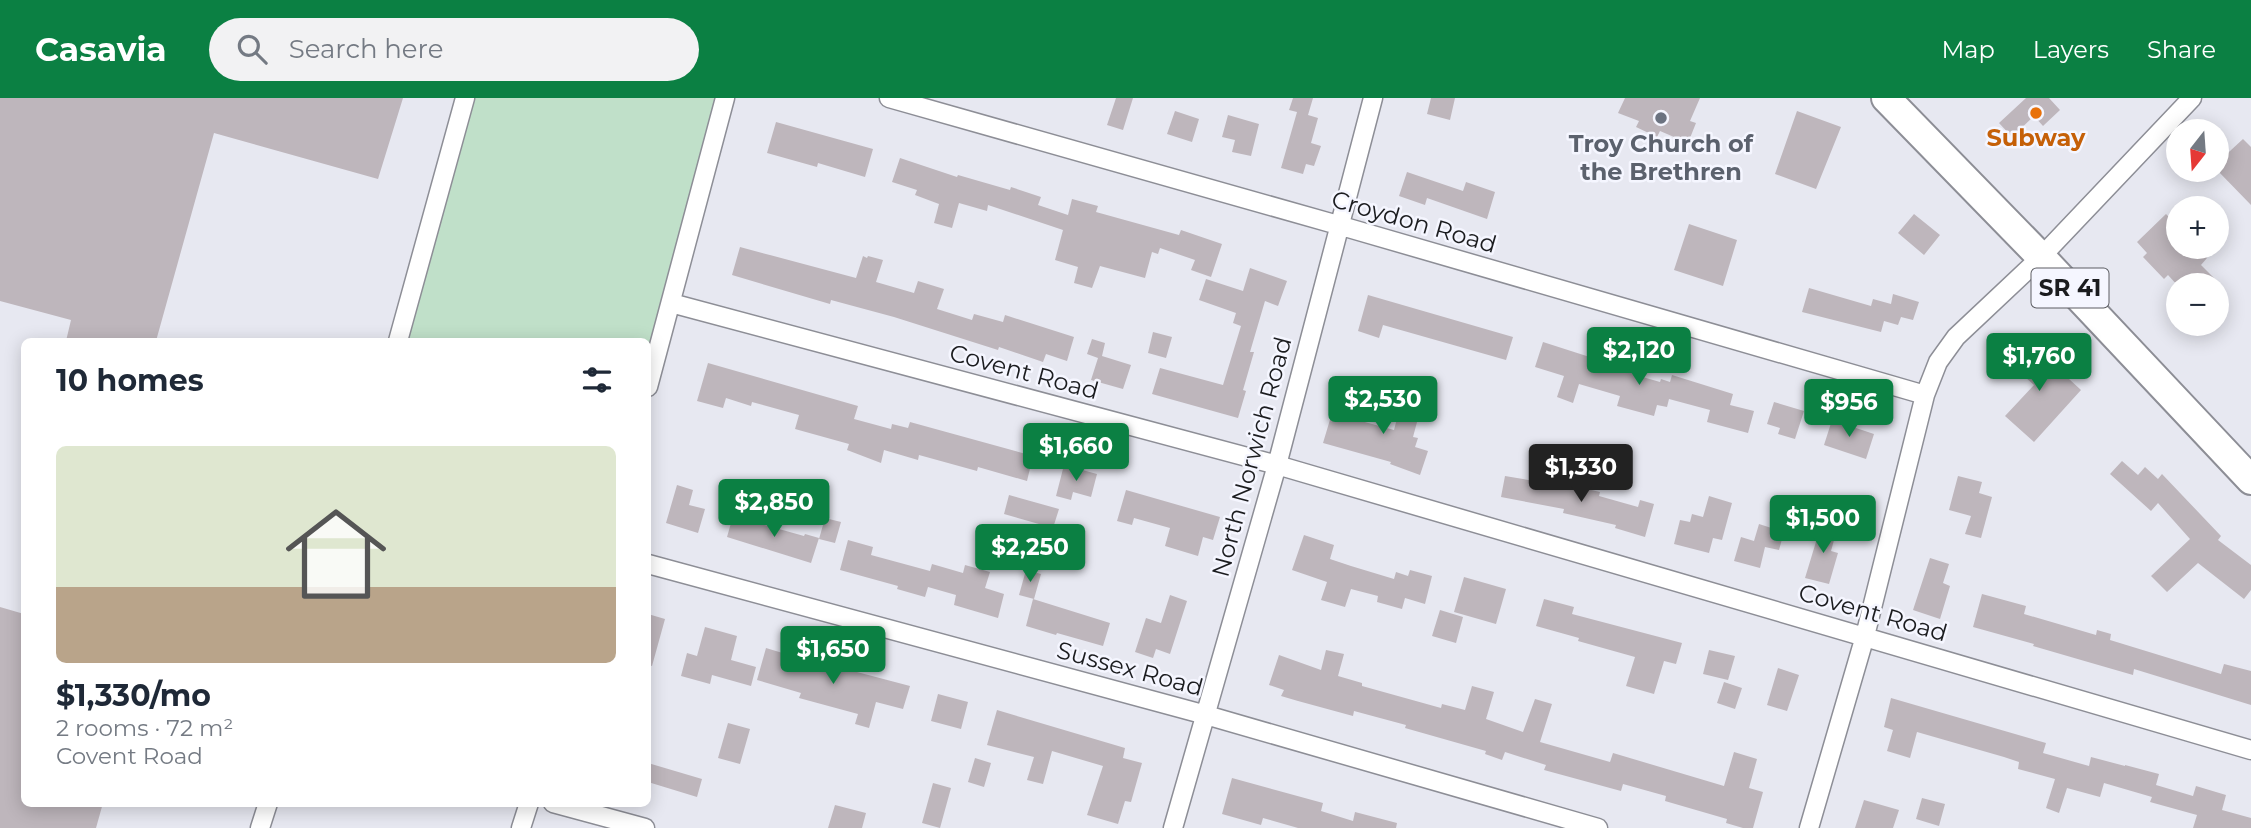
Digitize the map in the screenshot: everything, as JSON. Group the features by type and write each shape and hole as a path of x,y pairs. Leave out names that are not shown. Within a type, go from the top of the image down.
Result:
{"main road":[{"name":"SR 41","path":"1886,98 2041,257 2251,480"}],"street":[{"path":"399,338 465,98"},
{"path":"651,376 725,98"},
{"name":"Croydon Road","path":"889,98 1925,395"},
{"name":"North Norwich Road","path":"1173,828 1277,465 1373,98"},
{"path":"1809,828 1865,636 1925,395 1938,362 1956,337 2041,257 2192,98"},
{"name":"Covent Road","path":"671,303 1277,465 2251,750"},
{"name":"Sussex Road","path":"651,565 1206,715 1598,828"},
{"path":"260,828 267,807"},
{"path":"521,828 528,807"},
{"path":"568,807 645,828"}],"green space":[{"path":"465,98 725,98 651,376 651,338 399,338"}],"building":[{"path":"0,98 403,98 378,179 214,133 157,338 67,338 71,320 0,301"},
{"path":"1116,98 1133,98 1123,130 1107,125"},
{"path":"1293,98 1313,98 1308,115 1318,118 1311,143 1321,146 1314,166 1306,164 1303,174 1281,168 1297,112 1289,110"},
{"path":"1431,98 1455,98 1450,120 1427,114"},
{"name":"Troy Church of the Brethren","path":"1625,98 1700,98 1690,121 1696,123 1688,143 1660,131 1657,137 1636,127 1639,121 1618,113"},
{"name":"Subway","path":"2026,98 2049,98 2060,110 2043,126 2034,116 2012,137 1999,123"},
{"path":"1175,111 1199,119 1192,142 1167,134"},
{"path":"1797,111 1841,127 1816,189 1775,174"},
{"path":"1228,115 1259,124 1251,156 1232,152 1235,140 1222,137"},
{"path":"776,122 873,149 865,177 818,163 817,167 767,153"},
{"path":"2243,139 2251,147 2251,205 2229,182 2230,151"},
{"path":"900,158 957,177 958,175 1010,190 1011,187 1041,197 1038,205 1068,215 1072,199 1098,206 1096,212 1179,235 1181,230 1222,244 1211,277 1191,270 1195,260 1160,248 1158,254 1152,252 1145,278 1100,266 1092,288 1074,283 1078,267 1055,260 1063,230 988,205 987,211 959,203 952,228 934,223 939,204 915,195 917,190 892,182"},
{"path":"1407,172 1463,191 1466,182 1495,192 1487,219 1427,198 1425,205 1399,196"},
{"path":"1914,214 1940,235 1924,255 1898,233"},
{"path":"2166,214 2166,259 2206,259 2201,265 2209,273 2166,273 2164,279 2143,257 2147,253 2137,242"},
{"path":"1689,224 1737,240 1723,286 1674,270"},
{"path":"740,247 856,278 863,256 883,260 876,282 914,293 918,281 944,289 937,309 972,320 974,314 1003,322 1005,315 1074,337 1067,361 1046,354 1043,362 894,317 831,300 830,304 732,275"},
{"path":"1250,268 1287,281 1278,306 1265,301 1250,352 1254,352 1238,418 1152,394 1160,368 1223,385 1241,326 1233,323 1236,313 1199,300 1206,279 1243,291"},
{"path":"1809,288 1871,306 1873,299 1891,304 1893,294 1919,302 1913,320 1901,317 1898,325 1884,321 1881,332 1802,312"},
{"path":"1368,295 1513,337 1506,360 1383,325 1379,338 1358,331"},
{"path":"1153,332 1172,337 1166,358 1148,353"},
{"path":"1092,339 1105,343 1102,356 1131,365 1123,389 1091,380 1098,358 1087,354"},
{"path":"1543,342 1599,360 1600,355 1635,364 1632,374 1660,382 1661,379 1670,382 1672,375 1733,394 1730,405 1754,411 1748,433 1707,422 1710,410 1669,399 1667,407 1657,405 1654,416 1617,406 1620,396 1579,384 1573,403 1557,397 1564,376 1535,367"},
{"path":"2022,342 2053,370 2056,367 2081,390 2034,442 2005,416 2034,385 2006,360"},
{"path":"708,363 858,406 854,419 891,429 892,424 908,428 910,422 1033,456 1027,481 978,467 977,471 919,455 918,460 884,450 881,463 847,450 849,444 795,429 799,415 752,402 751,406 726,398 723,408 697,401"},
{"path":"1404,391 1424,396 1413,437 1418,438 1415,447 1428,451 1420,475 1390,464 1391,462 1323,443 1332,413 1394,430"},
{"path":"1774,402 1804,411 1795,439 1778,434 1780,428 1767,424"},
{"path":"1832,420 1874,434 1866,459 1824,445"},
{"path":"1601,445 1619,449 1614,469 1596,465"},
{"path":"2122,461 2138,475 2145,467 2158,479 2162,474 2221,536 2218,540 2251,565 2251,590 2244,599 2198,563 2167,592 2151,576 2190,539 2158,503 2151,511 2110,474"},
{"path":"1064,465 1097,474 1091,497 1073,492 1071,500 1056,496"},
{"path":"1505,476 1569,487 1570,485 1600,492 1599,496 1638,507 1640,500 1654,504 1645,537 1615,528 1616,525 1563,513 1564,509 1501,497"},
{"path":"1958,476 1982,482 1979,493 1992,497 1981,538 1965,534 1971,516 1949,510"},
{"path":"677,485 693,490 689,505 705,509 698,533 666,523"},
{"path":"1126,490 1220,517 1213,540 1203,537 1198,556 1165,546 1170,528 1134,518 1132,525 1117,521"},
{"path":"1009,495 1059,509 1053,528 1004,514"},
{"path":"1709,496 1732,503 1722,540 1713,538 1709,553 1674,544 1680,520 1690,522 1692,514 1703,517"},
{"path":"733,516 819,538 811,563 727,537"},
{"path":"825,518 841,522 835,543 819,539"},
{"path":"1822,522 1838,526 1831,551 1838,553 1829,584 1805,578"},
{"path":"1759,524 1784,532 1779,550 1765,547 1760,568 1734,561 1741,537 1754,541"},
{"path":"1304,535 1334,545 1330,559 1351,566 1394,579 1396,572 1408,576 1410,570 1432,576 1425,604 1405,598 1402,609 1377,602 1378,596 1351,589 1345,607 1321,600 1327,582 1292,570"},
{"path":"848,540 873,547 871,555 930,571 932,564 963,573 965,565 990,572 985,588 1004,594 998,618 954,605 956,595 928,587 925,597 897,589 898,586 840,570"},
{"path":"1930,558 1949,564 1943,583 1950,586 1940,619 1913,610"},
{"path":"1026,570 1041,574 1034,599 1019,595"},
{"path":"1464,577 1506,589 1496,624 1454,612"},
{"path":"1982,594 2026,606 2024,614 2096,635 2097,630 2111,634 2110,640 2221,674 2224,664 2251,671 2251,705 2134,669 2133,675 1973,627"},
{"path":"1170,595 1187,601 1170,654 1156,649 1153,658 1135,652 1146,618 1161,623"},
{"path":"1033,599 1110,623 1103,646 1026,626"},
{"path":"1544,599 1574,607 1572,614 1682,643 1676,664 1664,661 1654,694 1626,686 1635,657 1536,626"},
{"path":"0,607 21,613 21,807 102,807 96,828 0,828"},
{"path":"1440,610 1463,617 1456,643 1432,636"},
{"path":"651,615 665,619 651,666"},
{"path":"705,627 737,636 731,660 756,667 751,686 712,675 710,684 681,676 687,653 697,656"},
{"path":"766,648 799,658 798,664 836,675 838,667 910,686 903,709 876,702 869,728 855,724 858,714 799,698 801,693 757,680"},
{"path":"1326,650 1344,654 1338,676 1362,683 1362,686 1441,708 1442,704 1465,710 1472,686 1494,692 1486,719 1523,732 1535,699 1552,704 1540,742 1610,762 1613,753 1724,786 1734,752 1757,759 1749,788 1763,792 1753,828 1726,823 1727,819 1665,801 1666,796 1623,784 1621,791 1544,770 1546,765 1505,752 1502,760 1485,754 1486,751 1405,728 1406,725 1354,711 1353,716 1281,696 1284,690 1269,685 1279,655 1321,670"},
{"path":"1709,650 1735,656 1728,680 1703,674"},
{"path":"1778,668 1799,675 1787,711 1767,705"},
{"path":"1724,682 1742,688 1735,709 1717,703"},
{"path":"938,694 968,702 961,729 931,721"},
{"path":"1891,698 2046,743 2043,753 2089,766 2091,757 2159,774 2156,785 2193,796 2196,786 2226,795 2222,810 2251,818 2251,828 2193,828 2197,815 2150,802 2152,797 2104,783 2100,797 2067,788 2059,813 2046,808 2055,779 2018,769 2019,762 1917,732 1910,758 1887,751 1893,730 1884,727"},
{"path":"997,710 1125,748 1123,758 1142,763 1131,802 1125,801 1118,824 1087,815 1103,766 1052,751 1043,784 1027,780 1034,757 987,745"},
{"path":"728,723 750,729 740,764 718,758"},
{"path":"975,758 991,763 984,787 968,782"},
{"path":"651,764 702,779 697,797 651,783"},
{"path":"1232,778 1323,803 1321,811 1353,821 1355,812 1397,823 1396,828 1298,828 1263,818 1261,825 1222,814"},
{"path":"933,783 951,788 940,828 922,823"},
{"path":"1922,798 1945,804 1939,826 1916,819"},
{"path":"1864,800 1899,810 1893,828 1855,828"},
{"path":"835,805 866,813 862,828 828,828"}],"place":[{"name":"Subway","path":"2036,113"},
{"name":"Troy Church of the Brethren","path":"1661,118"}]}
